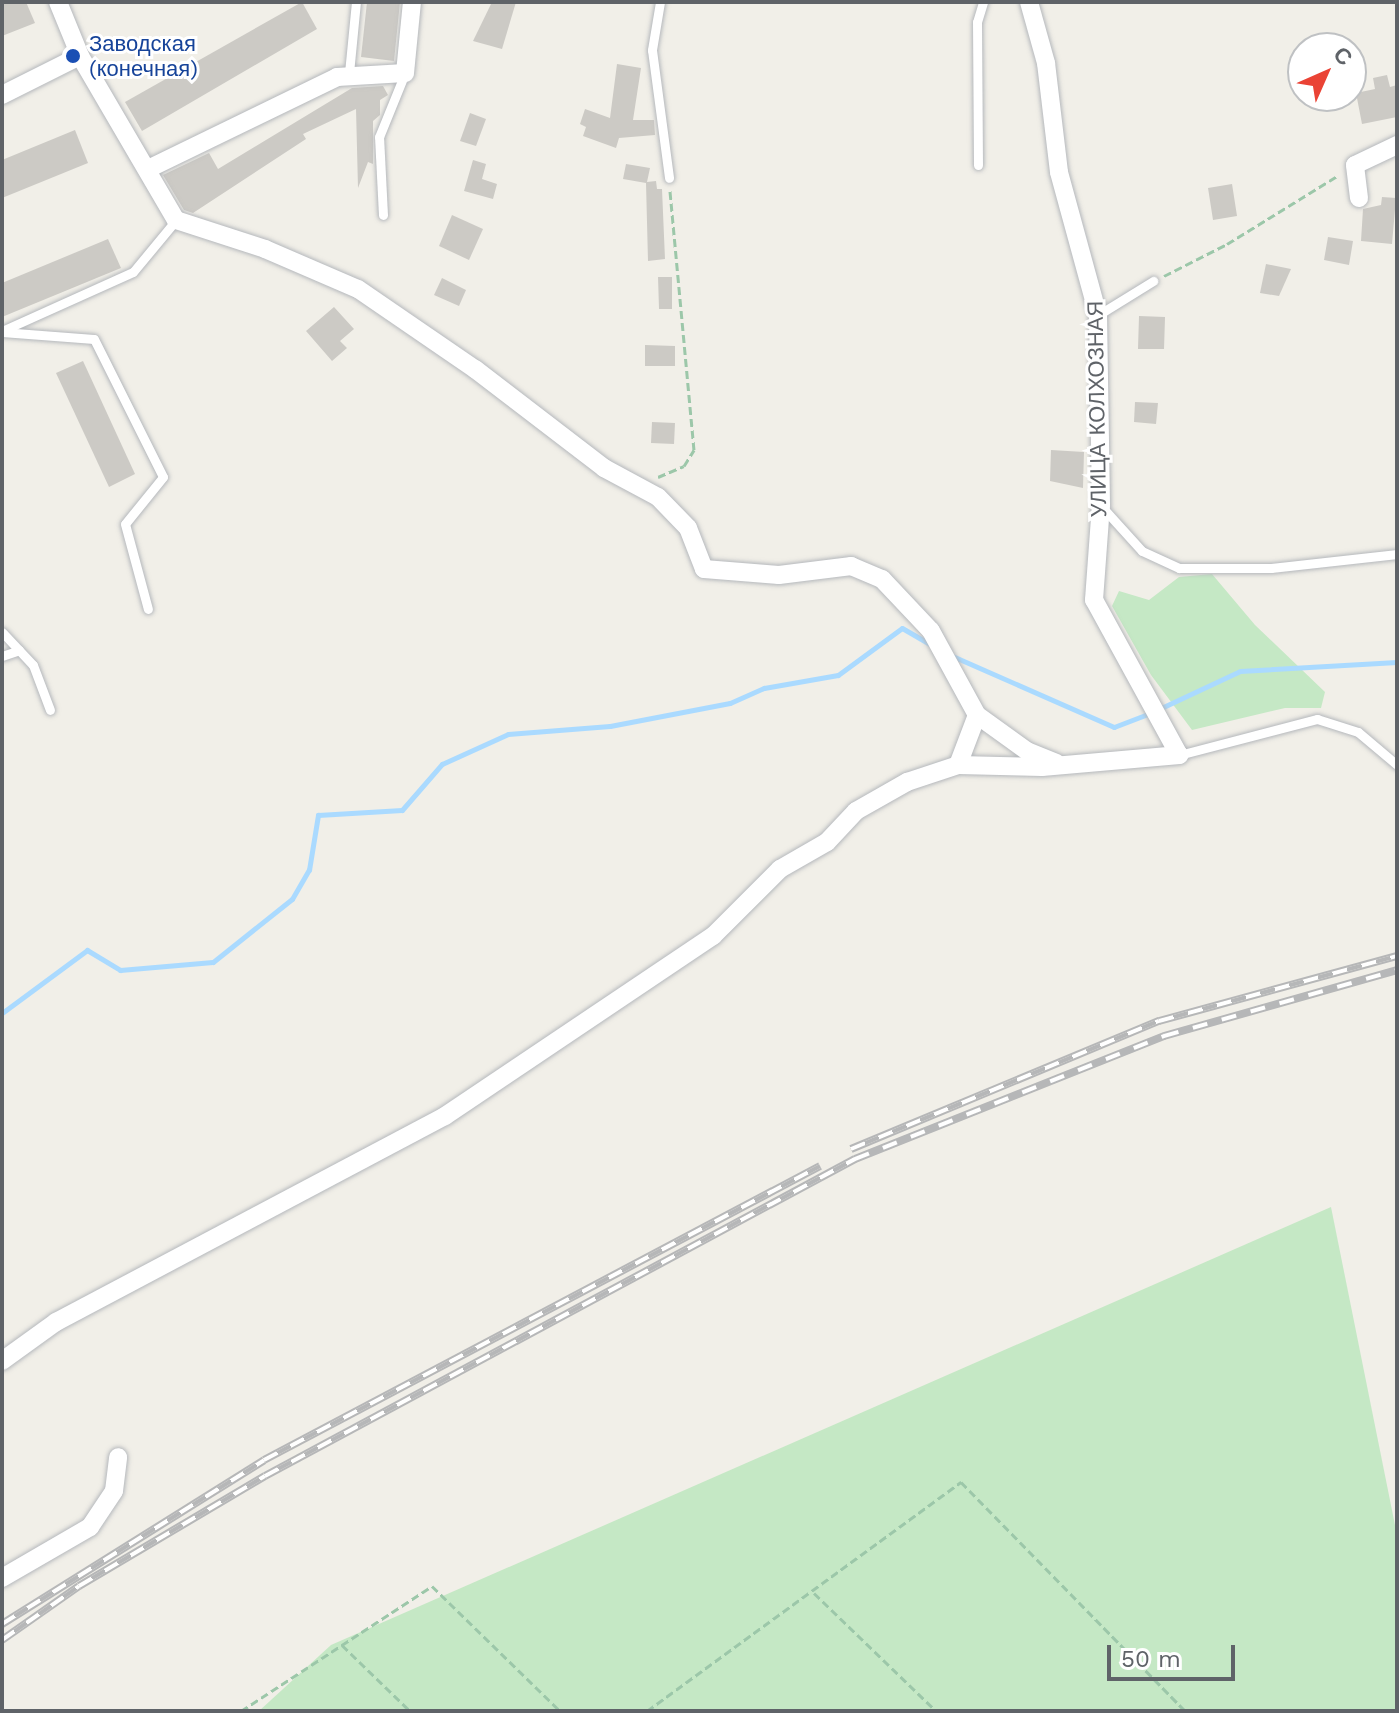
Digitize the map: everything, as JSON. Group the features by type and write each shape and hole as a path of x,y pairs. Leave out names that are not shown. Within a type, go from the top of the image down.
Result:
{"street":[{"path":"58,2 80,56 124,134 150,168 176,220 265,249 358,289 475,369 604,468 632,481 680,517 704,569 779,575 851,566 882,579 931,631 977,715 1027,751 1060,764"},
{"path":"150,168 349,73 405,73 412,2"},
{"name":"УЛИЦА КОЛХОЗНАЯ","path":"1029,2 1046,63 1059,172 1098,315 1101,505 1094,600 1179,755"},
{"path":"2,95 80,56"},
{"path":"1359,198 1355,165 1397,145"},
{"path":"958,765 977,715"},
{"path":"2,1361 56,1322 445,1116 713,936 780,869 827,842 856,811 907,782 958,765 1060,764 1179,755"},
{"path":"2,1578 90,1527 114,1491 118,1457"}],"lane":[{"path":"349,73 356,2"},
{"path":"660,2 652,50 669,178"},
{"path":"978,165 977,22 983,2"},
{"path":"383,215 379,137 405,73"},
{"path":"2,332 133,272 176,220"},
{"path":"1098,315 1153,281"},
{"path":"2,332 94,339 163,477 125,524 148,609"},
{"path":"1101,505 1142,551 1179,568 1271,568 1397,554"},
{"path":"2,632 33,665 50,710"},
{"path":"2,656 19,650"},
{"path":"1179,755 1317,719 1358,732 1397,765"}],"path":[{"path":"1153,281 1227,244 1355,165"},
{"path":"632,481 680,469 694,450 669,178"},
{"path":"647,1711 814,1593 961,1482 1185,1711"},
{"path":"241,1711 432,1586 560,1711"},
{"path":"814,1593 936,1711"},
{"path":"342,1645 410,1711"}],"green space":[{"path":"1212,574 1255,625 1325,692 1321,708 1285,708 1192,730 1151,675 1112,606 1119,591 1149,600 1179,577"},
{"path":"1331,1207 1397,1535 1397,1711 259,1711 331,1645"}],"building":[{"path":"2,2 26,2 35,23 2,36"},
{"path":"302,2 317,29 142,131 125,102"},
{"path":"367,2 400,2 394,61 361,57"},
{"path":"492,2 516,2 502,49 473,41"},
{"path":"617,64 641,68 633,120 654,120 655,135 619,138 616,148 583,136 586,127 580,124 585,109 610,118"},
{"path":"1387,75 1390,87 1397,85 1397,117 1362,124 1360,112 1367,112 1367,91 1375,89 1373,78"},
{"path":"383,86 388,95 380,100 380,115 373,121 373,164 368,162 358,188 356,109 303,134 306,139 193,213 184,210 163,175 209,153 218,169 352,88"},
{"path":"470,113 486,119 476,146 460,141"},
{"path":"75,130 88,163 2,198 2,160"},
{"path":"473,160 486,164 482,179 497,184 493,199 464,191"},
{"path":"626,164 650,168 647,182 656,181 657,189 662,189 665,259 648,261 646,183 623,179"},
{"path":"1232,184 1237,216 1213,220 1208,188"},
{"path":"1382,197 1396,198 1392,244 1361,241 1363,209 1381,205"},
{"path":"452,215 483,229 469,260 439,246"},
{"path":"1328,237 1353,241 1349,265 1324,260"},
{"path":"108,239 121,268 2,317 2,283"},
{"path":"1266,264 1291,269 1279,296 1260,293"},
{"path":"658,277 672,277 672,309 659,309"},
{"path":"442,278 466,290 459,306 434,295"},
{"path":"334,307 354,329 340,341 347,348 332,361 306,331"},
{"path":"1139,316 1165,317 1164,349 1138,349"},
{"path":"645,345 675,346 675,366 645,366"},
{"path":"83,361 135,474 109,487 56,373"},
{"path":"1135,402 1158,403 1156,424 1134,422"},
{"path":"652,422 675,423 674,444 651,443"},
{"path":"1051,450 1084,452 1083,488 1050,481"}],"waterway":[{"path":"2,1013 87,950 120,970 213,962 292,899 309,870 318,815 402,810 442,764 508,734 610,726 730,703 764,688 838,675 902,628 930,644"},
{"path":"950,655 1114,727 1150,713"},
{"path":"1159,709 1240,671 1397,662"}],"railway":[{"path":"851,1149 1159,1021 1397,956"},
{"path":"2,1640 79,1586 265,1476 855,1159 1164,1036 1397,970"},
{"path":"2,1624 264,1460 820,1166"}],"place":[{"name":"Заводская (конечная)","path":"73,56"}]}
